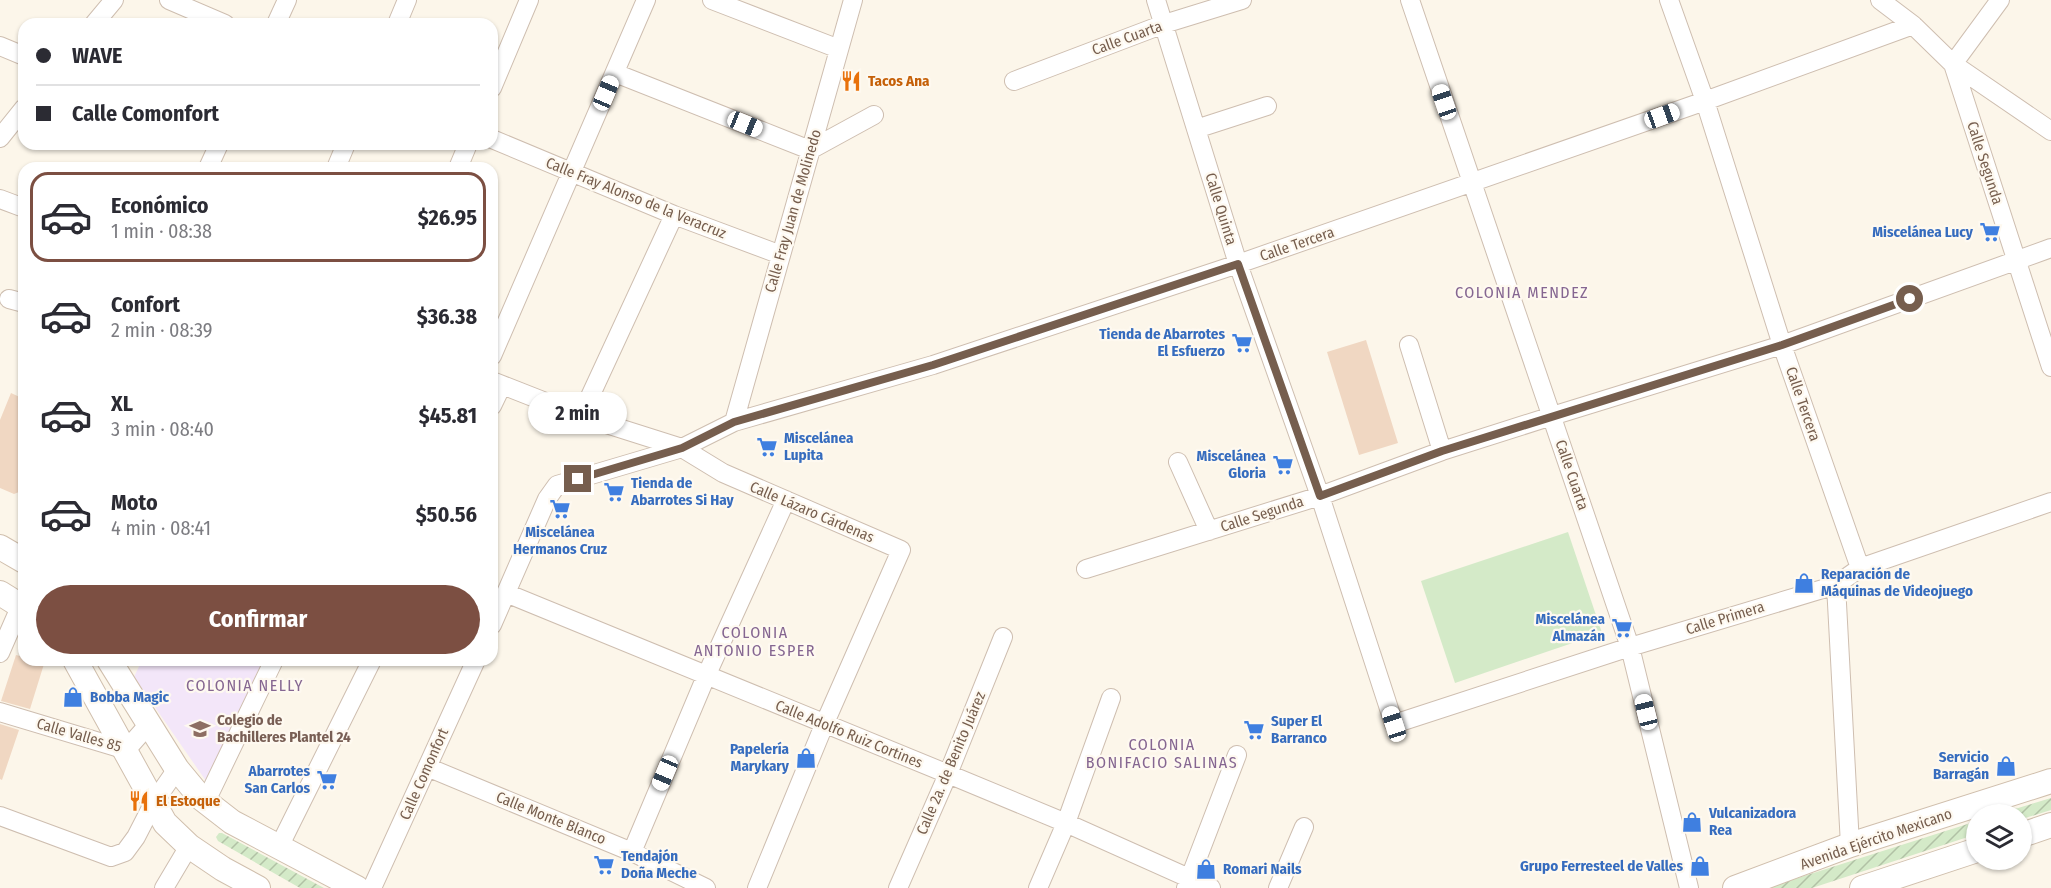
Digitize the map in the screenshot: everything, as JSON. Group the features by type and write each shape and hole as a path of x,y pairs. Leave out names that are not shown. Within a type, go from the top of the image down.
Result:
{"main road":[{"path":"0,547 18,558"},
{"path":"0,592 18,601"},
{"path":"78,666 165,823 189,846 223,869 258,888"},
{"path":"113,666 177,769 206,801 232,822 357,888"},
{"name":"Avenida Ejército Mexicano","path":"1736,888 1850,845 2051,782"},
{"path":"2032,832 2051,825"},
{"path":"1863,888 1966,854"}],"street":[{"path":"98,18 114,0"},
{"path":"169,0 211,18"},
{"path":"279,18 288,0"},
{"path":"400,18 408,0"},
{"path":"498,74 529,0"},
{"path":"498,342 646,0"},
{"path":"712,0 839,49"},
{"name":"Calle Fray Juan de Molinedo","path":"734,422 853,0"},
{"name":"Calle Quinta","path":"1156,0 1238,264 1320,496 1394,724"},
{"name":"Calle Cuarta","path":"1014,81 1164,24 1242,0"},
{"name":"Calle Cuarta","path":"1410,0 1630,647 1689,888"},
{"name":"Calle Tercera","path":"1669,0 1705,101 1782,345 1860,568"},
{"path":"1880,0 1913,25 1953,64 2051,131"},
{"path":"1953,64 2000,0"},
{"name":"Calle Tercera","path":"682,448 734,422 933,365 1238,264 1705,101 1913,25"},
{"path":"0,46 18,54"},
{"name":"Calle Segunda","path":"1953,64 2051,367"},
{"path":"615,73 810,150 874,115"},
{"path":"1196,129 1266,106"},
{"path":"0,138 18,116"},
{"name":"Calle Fray Alonso de la Veracruz","path":"498,142 781,255"},
{"path":"0,199 18,206"},
{"path":"581,416 674,214"},
{"name":"Calle Segunda","path":"1086,569 1320,496 1442,451 1782,345 2051,248"},
{"path":"1409,345 1442,451"},
{"name":"Calle Lázaro Cárdenas","path":"498,383 581,416 682,448 723,473 901,550 824,725"},
{"path":"498,611 547,499 557,485 682,448"},
{"path":"1178,462 1209,531"},
{"path":"632,852 707,674 786,500"},
{"name":"Calle Primera","path":"1394,724 1630,647 1836,585 1860,568 2051,502"},
{"path":"1836,585 1850,845"},
{"name":"Calle Adolfo Ruiz Cortines","path":"506,593 1066,824 1188,884 1211,888"},
{"path":"0,653 18,615"},
{"name":"Calle 2a. de Benito Juárez","path":"898,888 948,774 1003,637"},
{"path":"206,801 271,666"},
{"path":"279,847 369,666"},
{"name":"Calle Comonfort","path":"372,888 473,666"},
{"path":"1038,888 1066,824 1111,698"},
{"name":"Calle Valles 85","path":"0,712 126,750 149,724"},
{"path":"757,888 824,725"},
{"path":"1188,884 1237,755"},
{"name":"Calle Monte Blanco","path":"427,767 632,852 697,886"},
{"path":"0,816 111,857 125,852 136,837 154,802 177,769"},
{"path":"1278,888 1304,827"},
{"path":"164,888 189,846"}],"shaded area":[{"name":"Colegio de Bachilleres Plantel 24","path":"139,666 260,666 206,781 134,677"}],"green space":[{"path":"1568,532 1602,633 1455,683 1421,581"},
{"path":"2051,798 2051,810 2032,816 2031,804"},
{"path":"1966,824 1966,838 1812,888 1766,888"},
{"path":"219,833 324,888 300,888 218,841 216,837"}],"building":[{"path":"1366,340 1398,443 1359,455 1327,352"},
{"path":"11,393 18,396 18,492 14,494 0,488 0,420"},
{"path":"16,655 18,656 18,666 43,666 30,709 1,701"},
{"path":"0,724 19,730 2,780 0,779"}],"place":[{"name":"Tacos Ana","path":"851,81"},
{"name":"Miscelánea Lucy","path":"1990,232"},
{"name":"Tienda de Abarrotes El Esfuerzo","path":"1242,343"},
{"name":"Miscelánea Lupita","path":"767,447"},
{"name":"Miscelánea Gloria","path":"1283,465"},
{"name":"Tienda de Abarrotes Si Hay","path":"614,492"},
{"name":"Miscelánea Hermanos Cruz","path":"560,509"},
{"name":"Reparación de Máquinas de Videojuego","path":"1804,583"},
{"name":"Miscelánea Almazán","path":"1622,628"},
{"name":"Bobba Magic","path":"73,697"},
{"name":"Colegio de Bachilleres Plantel 24","path":"200,729"},
{"name":"Super El Barranco","path":"1254,730"},
{"name":"Papelería Marykary","path":"806,758"},
{"name":"Servicio Barragán","path":"2006,766"},
{"name":"Abarrotes San Carlos","path":"327,780"},
{"name":"El Estoque","path":"139,801"},
{"name":"Vulcanizadora Rea","path":"1692,822"},
{"name":"Tendajón Doña Meche","path":"604,865"},
{"name":"Grupo Ferresteel de Valles","path":"1700,866"},
{"name":"Romari Nails","path":"1206,869"}],"district":[{"name":"COLONIA MENDEZ","path":"1522,292"},
{"name":"COLONIA ANTONIO ESPER","path":"755,641"},
{"name":"COLONIA NELLY","path":"245,685"},
{"name":"COLONIA BONIFACIO SALINAS","path":"1162,753"}],"route":[{"path":"578,479 682,448 734,422 933,365 1238,264 1320,496 1442,451 1782,345 1910,299"}]}
